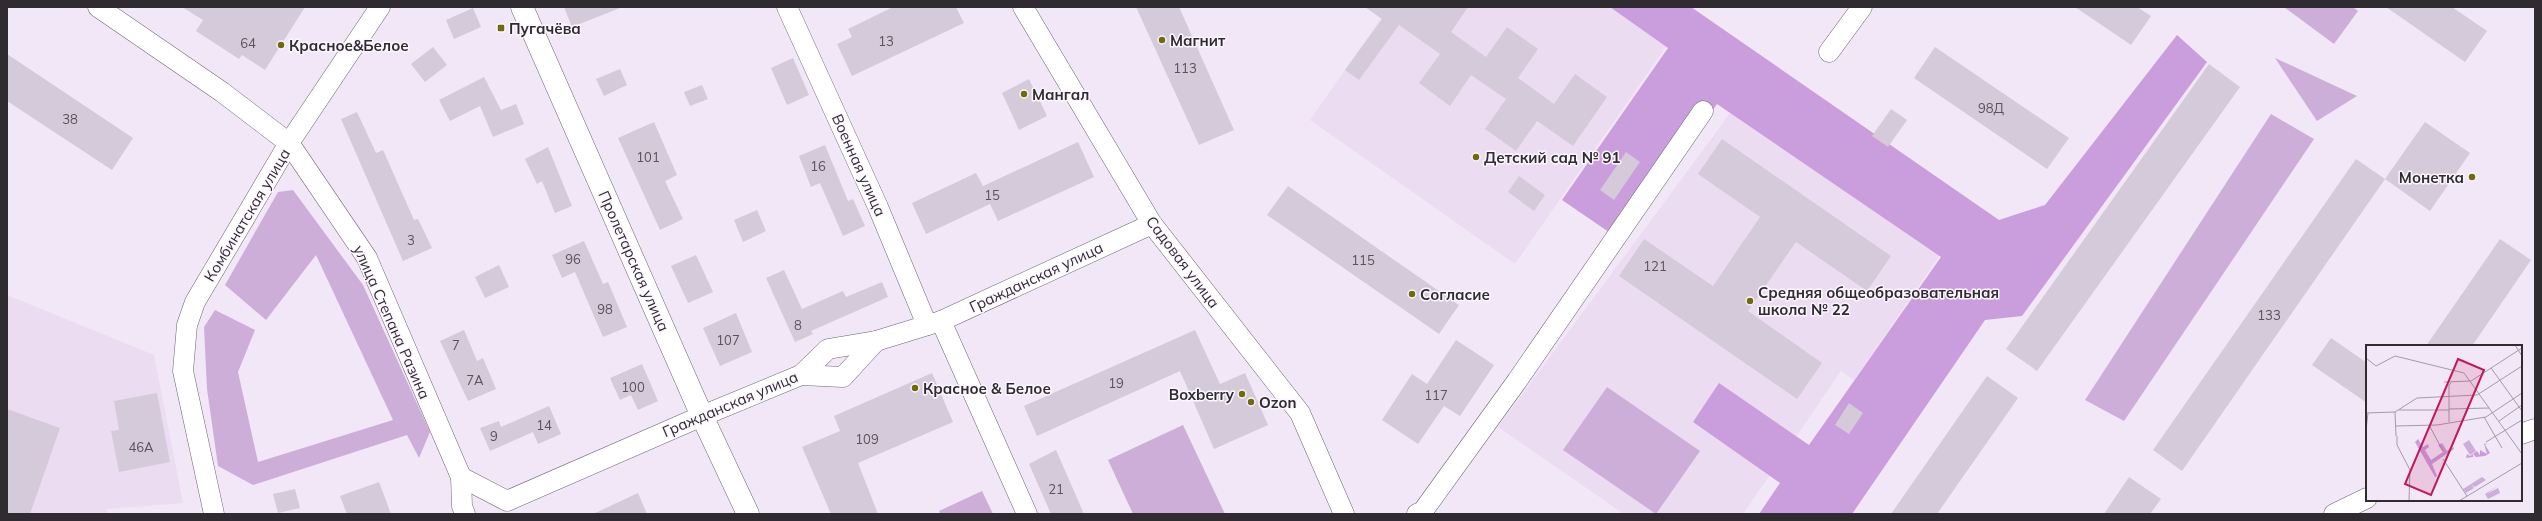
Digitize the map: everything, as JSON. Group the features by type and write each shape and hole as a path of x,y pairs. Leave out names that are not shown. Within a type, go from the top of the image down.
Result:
{"street":[{"name":"Комбинатская улица","path":"98,7 222,92 289,143 195,302 187,325 183,371 214,514"},
{"path":"289,143 380,7"},
{"name":"Пролетарская улица","path":"522,7 702,416 748,514"},
{"name":"Военная улица","path":"787,7 875,200 1028,514"},
{"name":"Садовая улица","path":"1023,7 1152,224 1300,414 1344,514"},
{"path":"1829,52 1862,7"},
{"path":"1417,514 1423,511 1486,425 1703,111"},
{"name":"улица Степана Разина","path":"289,143 367,258 461,477 462,506 465,514"},
{"name":"Гражданская улица","path":"461,477 503,508 702,416 801,375 828,349 876,341 934,323 1152,224"},
{"path":"801,375 843,377 876,341"},
{"path":"2522,434 2535,429"},
{"path":"2334,514 2366,498"}],"shaded area":[{"name":"Детский сад № 91","path":"1389,7 1656,7 1681,25 1515,264 1310,120"},
{"path":"1610,7 1691,7 1999,220 2045,205 2177,35 2207,62 2022,316 1985,320 1852,514 1759,514 1780,483 1693,422 1719,383 1809,445 1941,257 1717,104 1622,241 1562,200 1668,48"},
{"path":"2284,7 2353,7 2358,11 2334,44"},
{"path":"2275,58 2357,96 2317,121"},
{"name":"Средняя общеобразовательная школа № 22","path":"1762,62 1973,207 1854,380 1841,371 1743,514 1624,514 1498,427 1723,123"},
{"path":"2271,114 2314,139 2124,421 2085,400"},
{"path":"293,190 363,285 430,432 419,458 407,435 253,485 218,466 207,389 204,327 215,310 255,330 238,372 258,462 393,420 316,255 266,320 225,285 278,192"},
{"path":"7,295 154,355 183,503 107,509 107,514 7,514"},
{"path":"1607,387 1700,451 1656,514 1563,450"},
{"path":"1183,425 1225,514 1133,514 1108,460"},
{"path":"982,491 993,514 940,514 939,511"}],"building":[{"path":"182,7 305,7 265,70 242,55 239,59 196,31 203,20"},
{"path":"564,7 620,7 620,8 572,27"},
{"path":"893,7 956,7 964,23 852,76 837,44 852,37 848,29"},
{"path":"1136,7 1179,7 1234,130 1199,145"},
{"path":"1365,7 1468,7 1451,32 1486,57 1507,27 1538,49 1518,78 1554,104 1575,74 1607,97 1573,146 1537,121 1516,151 1485,129 1506,99 1471,75 1450,106 1419,83 1440,54 1399,25 1359,80 1345,70 1382,19"},
{"path":"2075,7 2137,7 2151,16 2131,45"},
{"path":"2386,7 2452,7 2487,31 2465,62"},
{"path":"473,8 481,27 454,39 446,20"},
{"path":"433,47 447,65 425,82 411,64"},
{"path":"1935,47 2069,138 2047,169 1914,78"},
{"path":"7,54 133,138 112,170 7,101"},
{"path":"793,58 809,95 787,105 771,68"},
{"path":"2209,64 2240,87 2037,371 2006,349"},
{"path":"620,69 627,85 604,96 596,79"},
{"path":"484,77 501,110 516,104 524,124 493,137 480,106 450,121 439,100"},
{"path":"1029,79 1047,116 1019,130 1002,93"},
{"path":"702,85 708,99 690,106 684,92"},
{"path":"1891,109 1907,120 1888,147 1872,136"},
{"path":"357,112 376,153 383,150 414,220 418,219 432,248 403,261 341,119"},
{"path":"654,122 677,175 665,181 683,219 660,230 618,138"},
{"path":"2425,122 2470,153 2430,211 2385,179"},
{"path":"1722,139 1891,256 1867,291 1796,242 1748,311 1822,363 1797,399 1619,276 1644,239 1713,286 1760,217 1698,174"},
{"path":"1078,142 1094,177 998,221 990,204 926,234 912,203 976,173 983,186"},
{"path":"825,145 848,201 853,199 865,226 843,236 820,183 811,187 799,156"},
{"path":"548,147 572,206 555,213 542,181 537,184 525,159"},
{"path":"1626,152 1640,162 1614,200 1600,190"},
{"path":"2356,159 2385,179 2182,471 2153,450"},
{"path":"1519,176 1545,195 1534,211 1508,192"},
{"path":"1288,186 1459,305 1439,334 1267,215"},
{"path":"757,210 766,231 743,242 734,220"},
{"path":"2500,239 2531,260 2473,345 2427,345"},
{"path":"584,241 603,284 608,282 627,327 603,337 575,272 562,278 552,255"},
{"path":"696,255 713,292 688,303 671,266"},
{"path":"499,265 509,287 485,298 475,277"},
{"path":"784,270 802,309 843,291 846,297 882,282 888,297 811,331 813,334 795,342 766,278"},
{"path":"736,313 752,352 720,366 703,328"},
{"path":"464,330 477,361 483,358 496,389 468,401 440,341"},
{"path":"1195,330 1220,384 1245,373 1268,425 1214,449 1180,371 1037,436 1024,406"},
{"path":"2331,338 2366,362 2366,402 2312,365"},
{"path":"1456,340 1494,365 1460,416 1444,406 1418,444 1382,420 1412,374 1427,384"},
{"path":"642,364 658,401 638,410 631,395 620,400 610,378"},
{"path":"932,373 953,422 858,463 878,514 831,514 802,447 840,431 834,416"},
{"path":"1987,376 2018,398 1937,514 1891,514"},
{"path":"157,393 170,462 119,472 111,431 119,430 114,401"},
{"path":"1849,403 1863,413 1849,434 1835,425"},
{"path":"549,406 561,434 538,444 533,432 490,451 480,428 499,421 501,427"},
{"path":"7,409 60,428 30,514 7,514"},
{"path":"1056,450 1084,514 1051,514 1029,464"},
{"path":"2129,477 2161,499 2150,514 2104,514"},
{"path":"379,482 391,514 347,514 340,496"},
{"path":"295,489 300,508 278,513 273,494"},
{"path":"638,493 647,514 593,514"}],"place":[{"name":"Пугачёва","path":"501,28"},
{"name":"Магнит","path":"1162,40"},
{"name":"Красное&Белое","path":"281,45"},
{"name":"Мангал","path":"1024,94"},
{"name":"Детский сад № 91","path":"1476,157"},
{"name":"Монетка","path":"2472,177"},
{"name":"Согласие","path":"1412,294"},
{"name":"Средняя общеобразовательная школа № 22","path":"1750,301"},
{"name":"Красное & Белое","path":"915,388"},
{"name":"Boxberry","path":"1242,394"},
{"name":"Ozon","path":"1251,402"}]}
